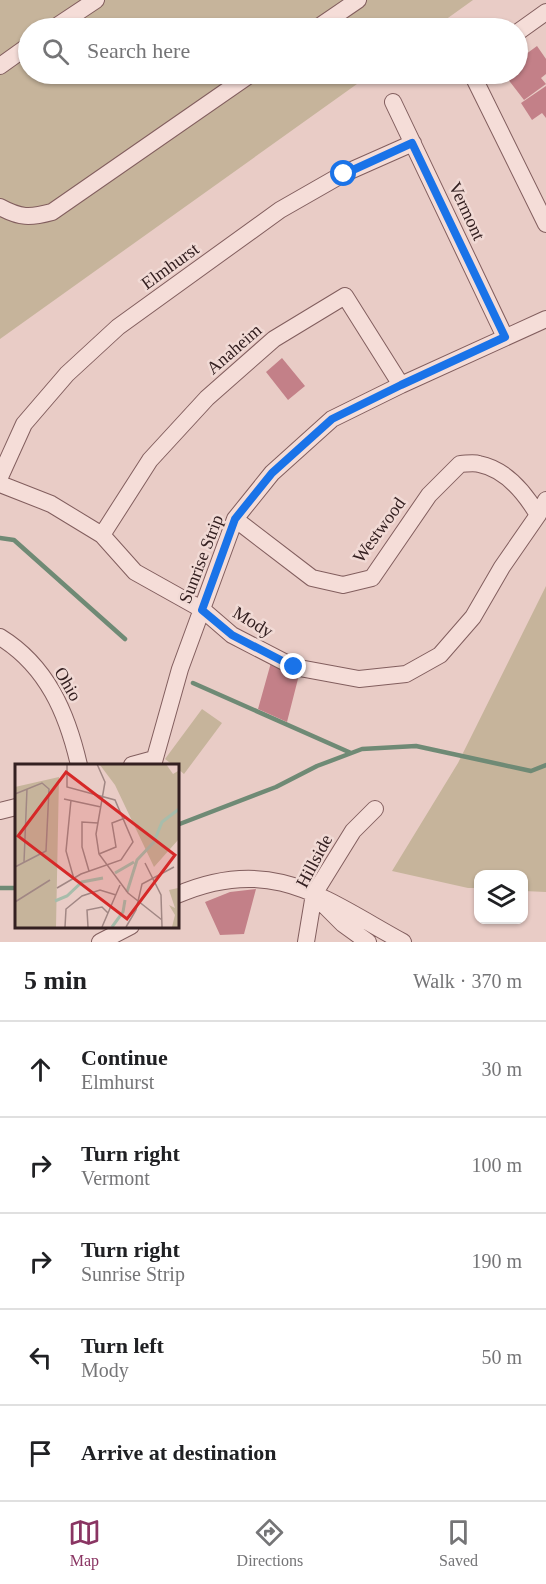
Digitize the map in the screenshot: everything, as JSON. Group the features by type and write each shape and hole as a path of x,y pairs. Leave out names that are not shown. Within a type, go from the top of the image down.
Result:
{"street":[{"path":"69,18 96,0"},
{"path":"331,18 358,0"},
{"path":"528,25 546,12"},
{"path":"0,66 18,53"},
{"path":"0,207 14,214 33,217 52,212 238,84"},
{"path":"478,84 539,194 546,224"},
{"name":"Vermont","path":"393,102 505,337"},
{"name":"Elmhurst","path":"0,477 24,424 67,374 118,327 280,210 344,174 412,143"},
{"name":"Anaheim","path":"102,535 150,460 207,398 274,339 345,296 401,385"},
{"name":"Sunrise Strip","path":"154,762 178,674 235,519 272,473 332,419 546,319"},
{"name":"Westwood","path":"235,519 312,578 343,585 372,578 429,495 460,464 479,464 502,474 542,507"},
{"name":"Mody","path":"0,484 51,504 102,535 135,572 202,610 232,635 294,667 359,679 406,674 440,655 473,617 502,567 542,507"},
{"name":"Ohio","path":"0,637 11,644 44,676 62,710 80,764"},
{"path":"0,811 15,807"},
{"name":"Hillside","path":"306,942 314,894 353,831 375,809"},
{"path":"178,895 200,885 225,880 252,878 281,881 353,912 403,942"},
{"path":"314,894 344,924 368,942"},
{"path":"100,942 129,930"}],"shaded area":[{"path":"0,0 473,0 448,18 18,18 18,84 357,84 0,339"},
{"path":"546,586 546,892 528,891 528,870 474,870 474,888 392,871 458,763"},
{"path":"202,709 222,723 184,774 178,769 178,764 172,764 165,759"}],"building":[{"path":"537,46 546,59 546,74 541,78 546,84 524,100 512,84 528,84 528,53"},
{"path":"546,86 546,118 542,113 532,120 521,103"},
{"path":"282,358 305,386 288,400 266,372"},
{"path":"272,659 300,671 287,722 258,709"},
{"path":"256,889 244,934 220,935 205,902 230,892"}],"waterway":[{"path":"0,538 14,540 125,639"},
{"path":"193,683 351,753"},
{"path":"178,825 276,787 317,766 362,749 416,746 531,771 546,765"},
{"path":"0,888 15,888"}],"route":[{"path":"294,667 232,635 202,610 235,519 272,473 332,419 505,337 412,143 344,174"}]}
